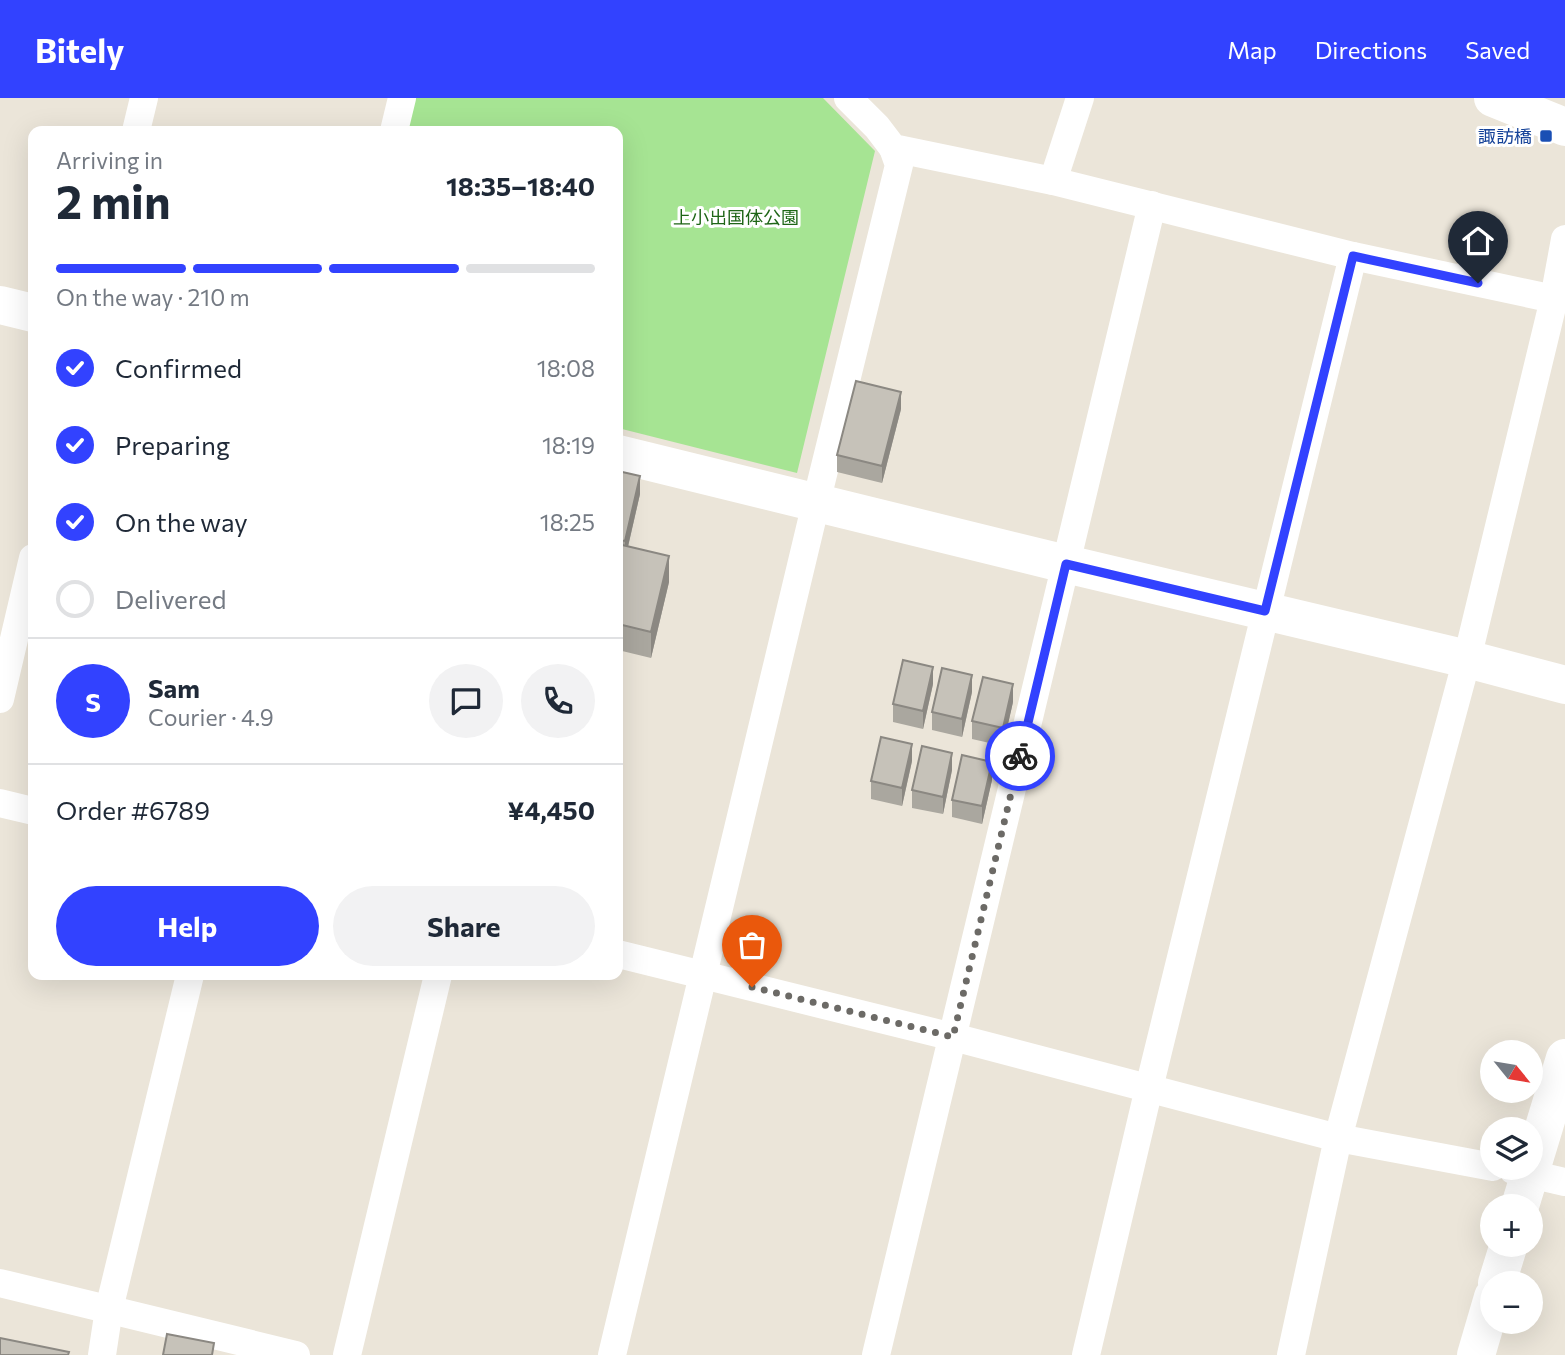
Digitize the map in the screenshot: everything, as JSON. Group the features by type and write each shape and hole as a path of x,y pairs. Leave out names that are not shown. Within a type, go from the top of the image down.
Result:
{"street":[{"path":"137,126 144,98"},
{"path":"395,126 402,98"},
{"path":"612,1355 899,165 893,148 877,127 848,98"},
{"path":"1053,181 1080,98"},
{"path":"1493,98 1565,127"},
{"path":"893,148 1053,181 1353,256 1554,299"},
{"path":"876,1355 1152,205"},
{"path":"1291,1355 1338,1138 1467,659 1554,299 1565,239"},
{"path":"1086,1355 1353,256"},
{"path":"0,305 28,312"},
{"path":"623,455 1565,685"},
{"path":"0,699 28,579"},
{"path":"0,803 28,810"},
{"path":"623,955 953,1037 1338,1138 1480,1170"},
{"path":"102,1355 109,1309 189,980"},
{"path":"347,1355 437,980"},
{"path":"1543,1118 1565,1058"},
{"path":"0,1283 296,1355"},
{"path":"1476,1355 1482,1334"}],"green space":[{"name":"上小出国体公園","path":"413,98 823,98 875,151 797,473 623,429 623,126 406,126"}],"building":[{"path":"856,381 901,392 882,466 837,455"},
{"path":"623,472 640,476 623,541"},
{"path":"623,545 669,556 651,632 623,625"},
{"path":"903,660 933,667 923,711 893,704"},
{"path":"942,668 972,675 962,719 932,712"},
{"path":"983,677 1013,684 1003,728 972,721"},
{"path":"881,737 912,744 902,788 871,781"},
{"path":"922,746 952,753 943,797 912,790"},
{"path":"962,755 992,762 982,806 952,800"},
{"path":"167,1334 214,1343 212,1355 163,1355"},
{"path":"0,1338 69,1352 68,1355 0,1355"}],"way so far":[{"path":"752,987 953,1037 1020,756"}],"place":[{"name":"諏訪橋","path":"1546,136"}],"route":[{"path":"1020,756 1066,564 1265,611 1353,256 1478,283"}]}
